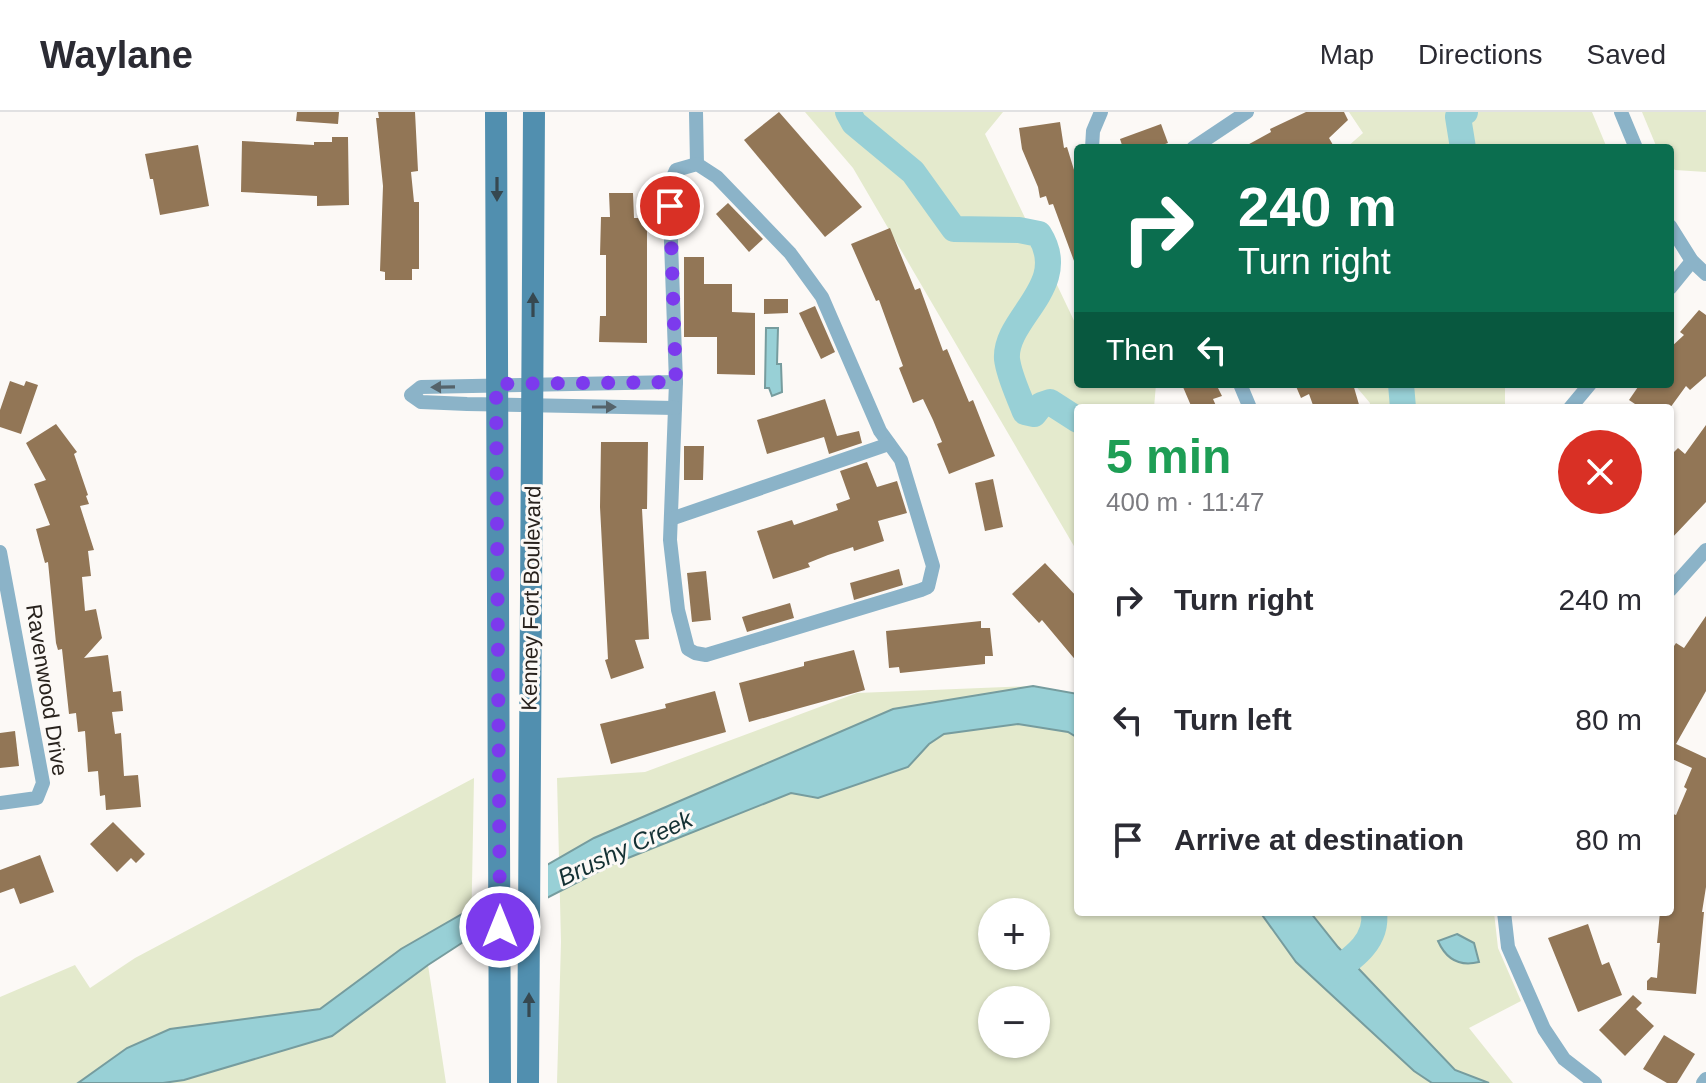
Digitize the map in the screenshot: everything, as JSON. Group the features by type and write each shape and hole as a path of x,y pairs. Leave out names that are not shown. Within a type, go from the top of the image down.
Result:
{"main road":[{"name":"Kenney Fort Boulevard","path":"496,112 500,1083"},
{"name":"Kenney Fort Boulevard","path":"528,1083 534,112"}],"street":[{"path":"696,112 697,164"},
{"path":"1092,144 1093,131 1101,112"},
{"path":"1199,144 1247,112"},
{"path":"1621,112 1634,144"},
{"path":"697,164 717,177 790,253 822,297 880,431 901,460 933,566 928,587 921,590 706,655 688,649 678,610 670,540 676,382 669,186 676,170 697,164"},
{"path":"1674,232 1692,261 1706,274"},
{"path":"1674,283 1692,261"},
{"path":"496,395 533,383 676,382"},
{"path":"1573,404 1587,388"},
{"path":"496,395 533,407 675,408"},
{"path":"671,519 889,444"},
{"path":"1674,586 1706,550"},
{"name":"Ravenwood Drive","path":"0,552 43,783 37,798 0,803"},
{"path":"1504,916 1508,947 1544,1029 1564,1059 1595,1083"}],"green space":[{"path":"805,112 1003,112 985,134 1074,321 1074,388 1156,388 1154,404 1074,404 1074,546 853,168"},
{"path":"1349,112 1592,112 1605,144 1351,144 1363,133"},
{"path":"1642,112 1706,112 1706,172 1675,170 1674,144 1655,144"},
{"path":"1357,388 1505,388 1505,404 1370,403"},
{"path":"1033,686 1074,700 1074,916 1494,916 1498,948 1521,1001 1469,1028 1513,1083 557,1083 561,942 557,778 645,772 857,693"},
{"path":"474,778 471,937 428,965 446,1083 0,1083 0,997 75,965 90,988 135,958"}],"water":[{"path":"766,328 778,328 777,364 781,364 782,392 772,396 769,388 765,388"},
{"name":"Brushy Creek","path":"1033,686 1074,693 1074,736 1018,724 944,734 929,744 908,767 818,798 791,793 613,864 471,937 332,1036 184,1080 163,1083 78,1083 127,1048 170,1029 320,1009 401,949 594,838 893,709"},
{"path":"1263,916 1313,916 1338,947 1455,1070 1489,1083 1432,1083 1414,1071 1296,962"},
{"path":"1457,934 1474,943 1479,962 1459,962 1445,953 1438,941"}],"pier":[{"path":"548,860 548,902 479,937 479,900"}],"building":[{"path":"297,112 339,112 338,124 296,121"},
{"path":"378,112 415,112 418,171 411,172 414,202 419,202 419,269 412,269 412,280 385,280 385,272 380,271 383,186"},
{"path":"779,112 862,207 825,237 744,140"},
{"path":"1306,112 1344,112 1348,120 1329,138 1332,144 1249,144 1271,132 1270,129"},
{"path":"1060,122 1064,148 1067,147 1074,170 1074,261 1053,204 1049,205 1046,196 1040,198 1022,149 1019,128"},
{"path":"1161,124 1168,143 1122,144 1120,139"},
{"path":"332,137 348,137 349,205 317,206 317,196 241,192 242,141 314,145 314,142 332,142"},
{"path":"198,145 209,206 160,215 145,154"},
{"path":"609,193 633,193 634,218 647,218 647,343 599,342 600,316 606,316 606,255 600,255 601,217 610,217"},
{"path":"728,203 763,239 749,252 716,214"},
{"path":"890,228 915,290 920,288 943,351 947,349 969,402 973,400 995,456 949,474 937,444 942,442 933,420 923,399 913,403 879,300 876,301 851,244"},
{"path":"684,257 704,257 704,284 732,284 732,312 755,313 755,375 717,374 717,337 684,337"},
{"path":"764,299 788,299 788,313 764,314"},
{"path":"815,306 835,352 821,359 799,313"},
{"path":"1699,310 1706,315 1706,376 1690,390 1686,386 1673,404 1635,404 1629,400 1637,388 1674,388 1674,344 1684,335 1680,332"},
{"path":"10,381 24,386 26,381 38,385 21,434 0,427 0,410"},
{"path":"1183,388 1218,388 1222,396 1213,399 1215,404 1190,404"},
{"path":"1297,388 1354,388 1359,404 1313,404 1309,394 1301,398"},
{"path":"825,399 837,436 859,431 862,443 829,454 824,437 767,454 757,420"},
{"path":"56,424 77,452 74,454 88,495 89,504 80,506 94,550 88,551 91,576 82,577 85,611 96,609 102,638 84,658 108,655 113,692 121,691 123,711 112,712 115,734 121,733 124,776 138,775 141,807 106,810 105,795 100,796 98,771 88,772 85,731 78,732 76,713 69,714 62,649 58,650 56,643 48,562 45,563 36,529 50,525 34,484 46,480 26,443"},
{"path":"1706,425 1706,502 1674,536 1674,452 1678,448 1685,454"},
{"path":"601,442 648,442 647,509 642,509 649,639 635,640 644,668 611,679 605,660 608,659 600,507"},
{"path":"684,446 704,446 703,480 684,480"},
{"path":"867,462 877,487 897,481 907,513 878,521 884,541 854,551 853,547 828,555 808,563 810,567 773,579 757,531 792,520 794,525 838,510 836,504 850,499 840,471"},
{"path":"993,479 1003,527 985,531 975,483"},
{"path":"1045,563 1074,594 1074,658 1042,620 1039,623 1012,594"},
{"path":"899,569 903,585 854,600 850,583"},
{"path":"706,571 711,620 692,622 687,573"},
{"path":"790,603 794,618 747,632 742,617"},
{"path":"1706,616 1706,691 1676,744 1706,758 1706,887 1696,994 1647,990 1647,981 1651,977 1657,978 1660,916 1674,916 1674,814 1687,789 1684,787 1692,768 1674,760 1674,646 1676,643 1684,648"},
{"path":"981,621 981,628 990,628 993,656 985,656 985,664 900,673 899,667 889,668 886,631"},
{"path":"854,650 865,690 749,722 739,683"},
{"path":"715,691 726,732 611,764 600,724 666,708 665,704"},
{"path":"15,731 19,766 0,768 0,733"},
{"path":"113,822 145,854 136,863 131,858 117,872 90,844"},
{"path":"40,855 54,892 20,904 14,888 0,893 0,870"},
{"path":"1588,924 1602,965 1609,962 1622,995 1578,1012 1548,938"},
{"path":"1633,995 1642,1003 1636,1009 1654,1026 1625,1056 1599,1030"},
{"path":"1664,1035 1695,1054 1677,1083 1667,1083 1643,1069"}],"waterway":[{"path":"848,112 854,123 913,172 954,229 1019,230 1039,234 1047,253 1048,270 1043,286 1015,329 1009,344 1008,366 1025,412 1034,414 1041,405 1050,402 1074,417"},
{"path":"1462,144 1458,117 1465,112"},
{"path":"1401,388 1403,404"},
{"path":"1332,973 1356,955 1368,940 1374,916"}],"route":[{"path":"500,927 496,384 676,382 670,206"}]}
